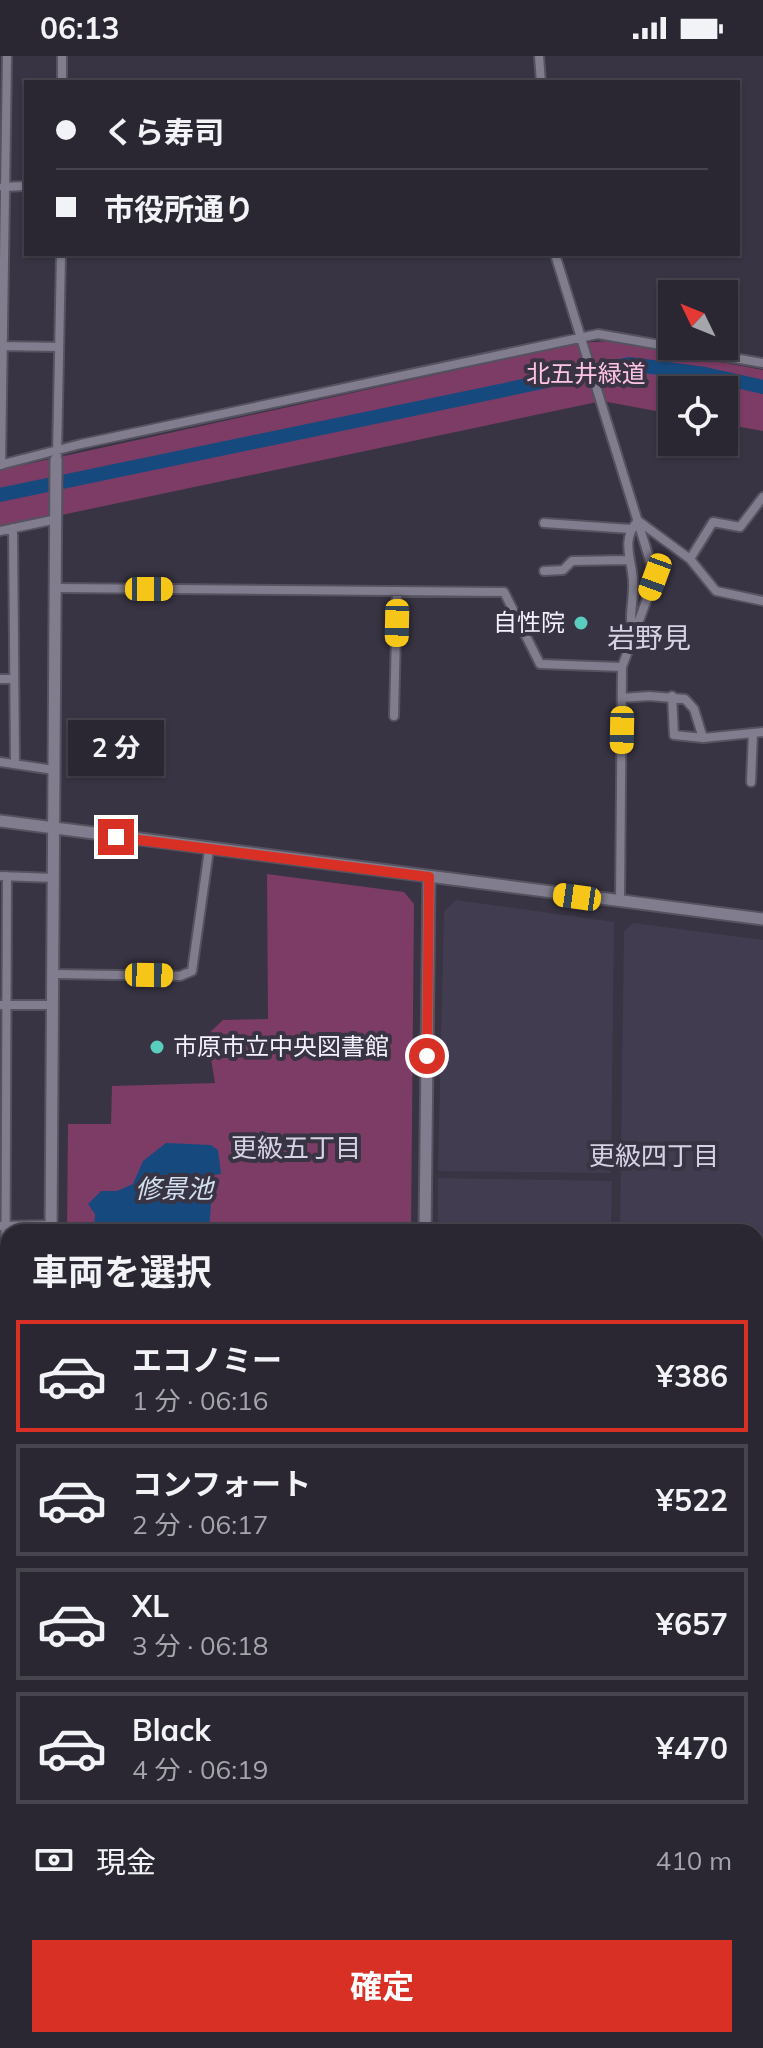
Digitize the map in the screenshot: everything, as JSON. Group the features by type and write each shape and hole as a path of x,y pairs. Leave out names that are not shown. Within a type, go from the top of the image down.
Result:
{"street":[{"path":"7,56 2,187 0,465 56,456 579,337 608,334 763,363"},
{"path":"62,56 62,80"},
{"path":"539,56 541,80"},
{"path":"2,187 24,186"},
{"path":"51,1224 56,456 61,256"},
{"path":"556,256 634,524 655,577 622,667 620,902"},
{"path":"1,346 59,347"},
{"path":"690,559 713,522 740,527 763,497"},
{"path":"0,531 57,513"},
{"path":"544,523 634,524 690,559 716,591 763,601"},
{"path":"633,634 630,622 634,580 627,560 634,524"},
{"path":"13,528 15,763"},
{"path":"544,571 563,570 572,561 627,560"},
{"path":"57,588 504,592 540,664 622,667"},
{"path":"394,716 397,591"},
{"path":"0,679 14,679"},
{"path":"622,698 672,696 691,703 703,738"},
{"path":"672,696 674,735 703,738 758,733 751,782"},
{"path":"0,762 54,770"},
{"path":"0,821 763,919"},
{"path":"54,974 180,976 192,971 209,850"},
{"path":"4,1224 4,876 54,878"},
{"path":"425,1224 429,877"},
{"path":"4,1005 52,1005"}],"shaded area":[{"path":"456,900 614,922 611,1173 438,1171 444,911"},
{"path":"633,923 763,940 763,1224 620,1224 624,931"},
{"path":"438,1178 612,1181 611,1224 438,1224"}],"green space":[{"name":"北五井緑道","path":"609,341 658,350 658,360 710,360 763,370 763,431 738,427 738,376 658,376 658,411 602,401 0,528 0,470 580,343"},
{"path":"267,874 404,892 414,904 411,1224 67,1224 68,1124 111,1124 112,1086 215,1083 207,1035 223,1020 268,1019"}],"water":[{"name":"修景池","path":"166,1143 211,1145 218,1150 221,1174 213,1175 210,1224 94,1224 95,1214 88,1204 101,1191 117,1191 133,1184 143,1161"}],"waterway":[{"path":"0,495 629,364 705,374 763,387"}],"place":[{"name":"自性院","path":"581,623"},
{"name":"市原市立中央図書館","path":"157,1047"}],"district":[{"name":"岩野見","path":"649,638"},
{"name":"更級五丁目","path":"296,1148"},
{"name":"更級四丁目","path":"654,1156"}],"route":[{"path":"116,837 429,877 427,1056"}]}
